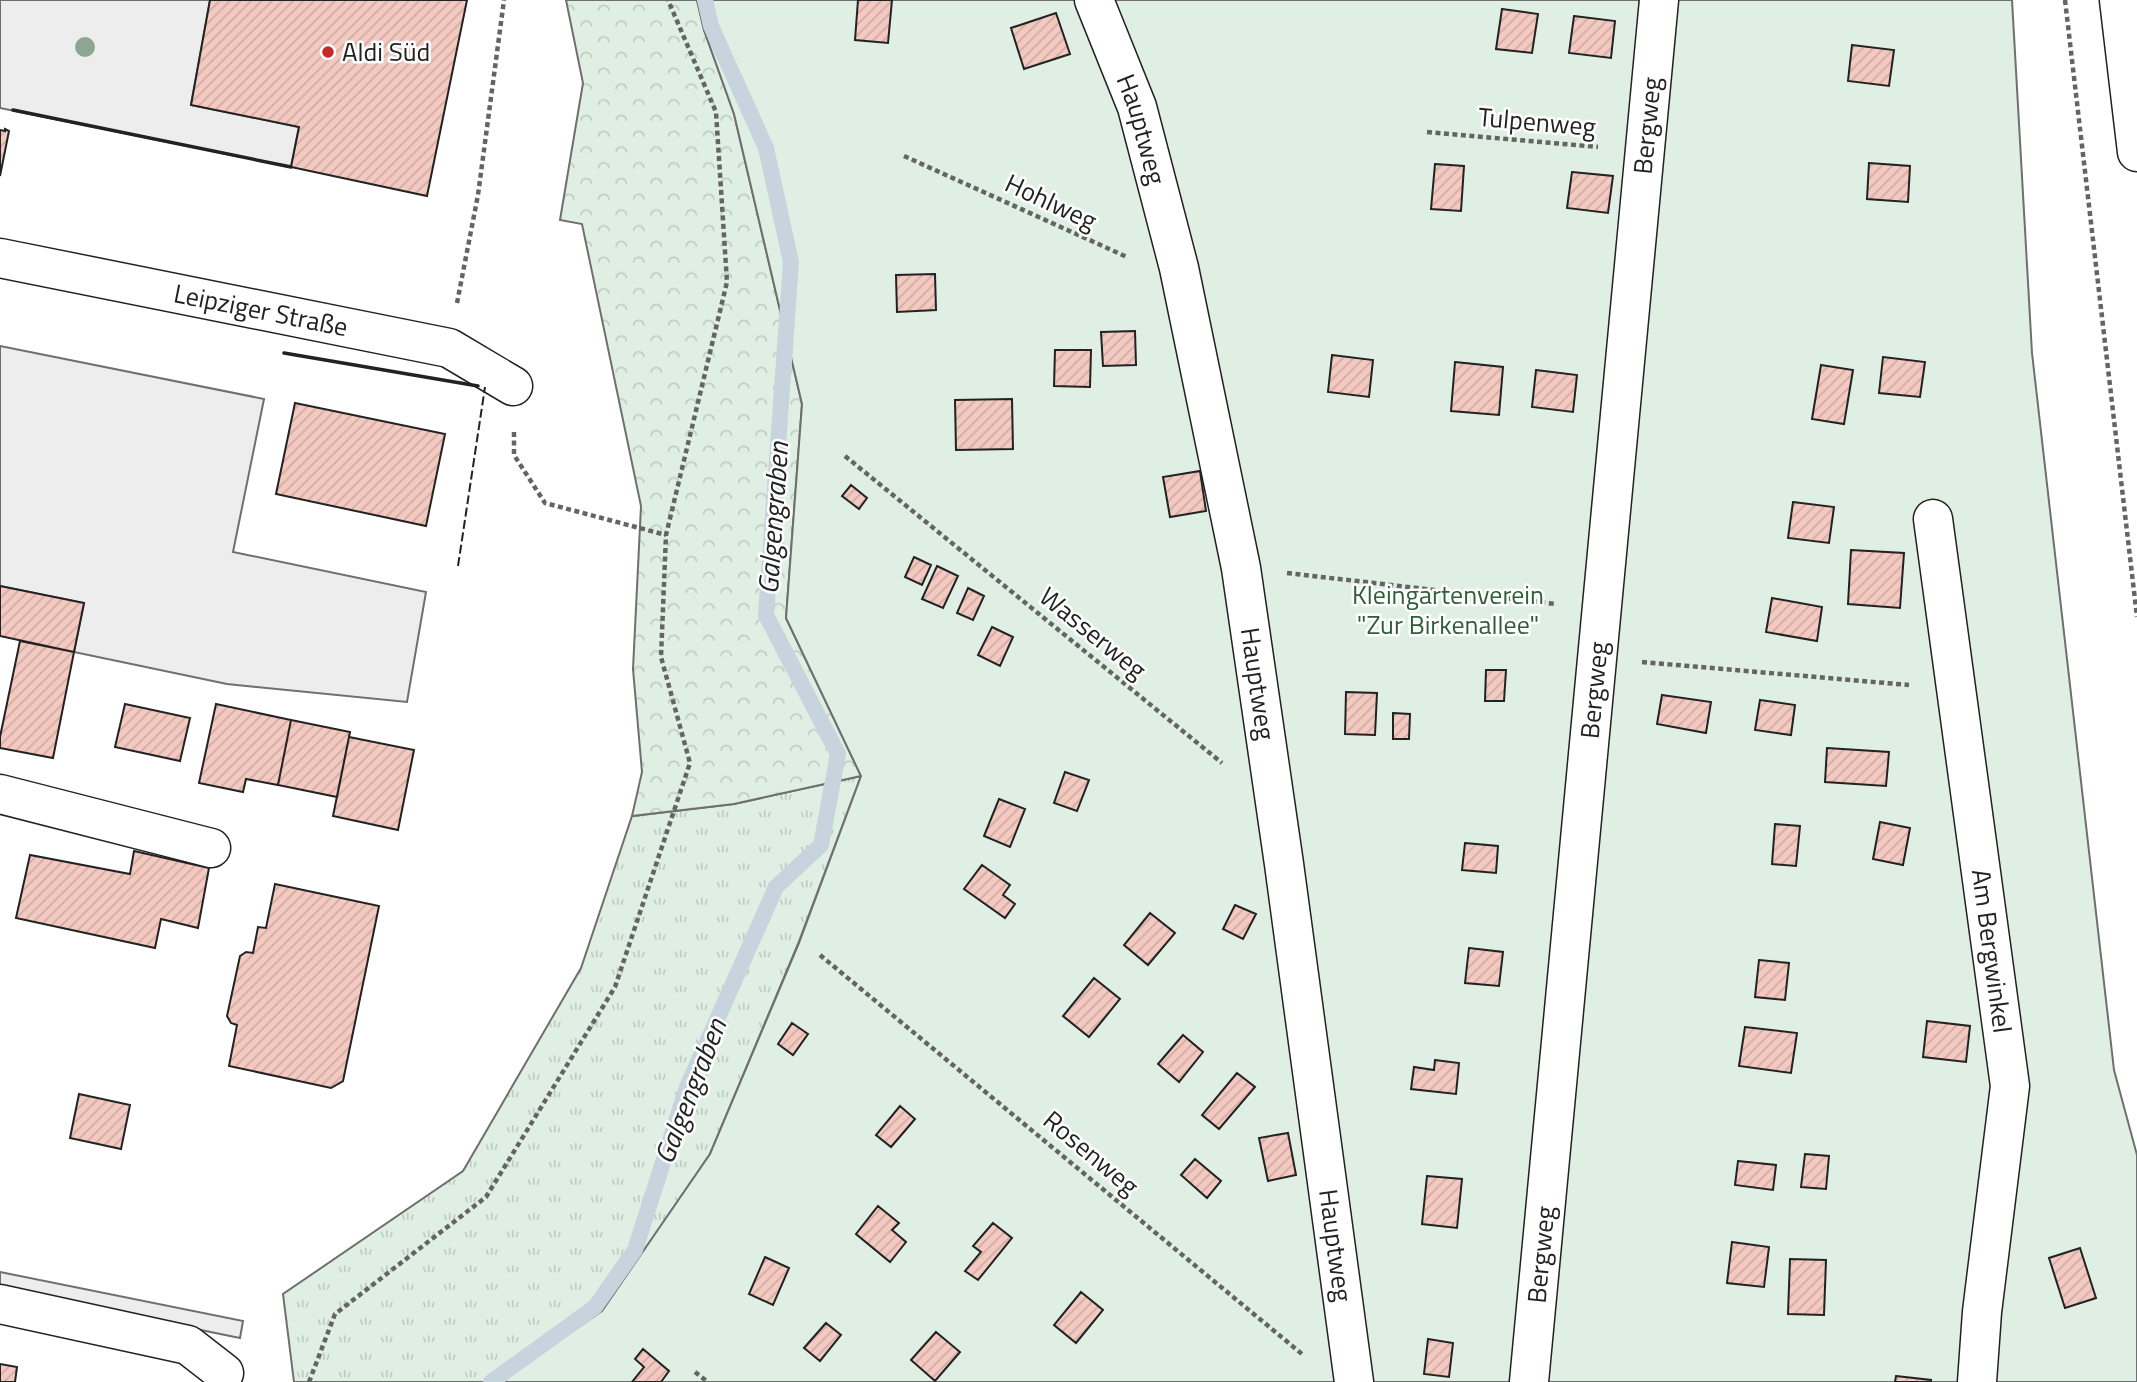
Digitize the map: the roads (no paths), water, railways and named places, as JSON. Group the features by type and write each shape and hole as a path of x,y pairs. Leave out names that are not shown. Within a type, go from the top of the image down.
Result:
{"main road":[{"name":"Hauptweg","path":"1094,0 1137,107 1182,283 1241,568 1354,1382"},
{"name":"Bergweg","path":"1529,1382 1659,0"},
{"path":"2119,0 2137,152"},
{"name":"Leipziger Straße","path":"0,258 449,348 513,386"},
{"name":"Am Bergwinkel","path":"1933,519 2010,1086 1982,1312 1977,1382"},
{"path":"0,794 211,848"},
{"path":"0,1304 188,1345 224,1373"}],"waterway":[{"name":"Galgengraben","path":"491,1382 595,1307 635,1250 687,1087 776,887 821,845 838,754 766,615 791,262 766,148 711,26 705,0"}],"place":[{"name":"Aldi Süd","path":"328,52"}],"park label":[{"name":"Kleingartenverein \"Zur Birkenallee\"","path":"1448,610"}]}
